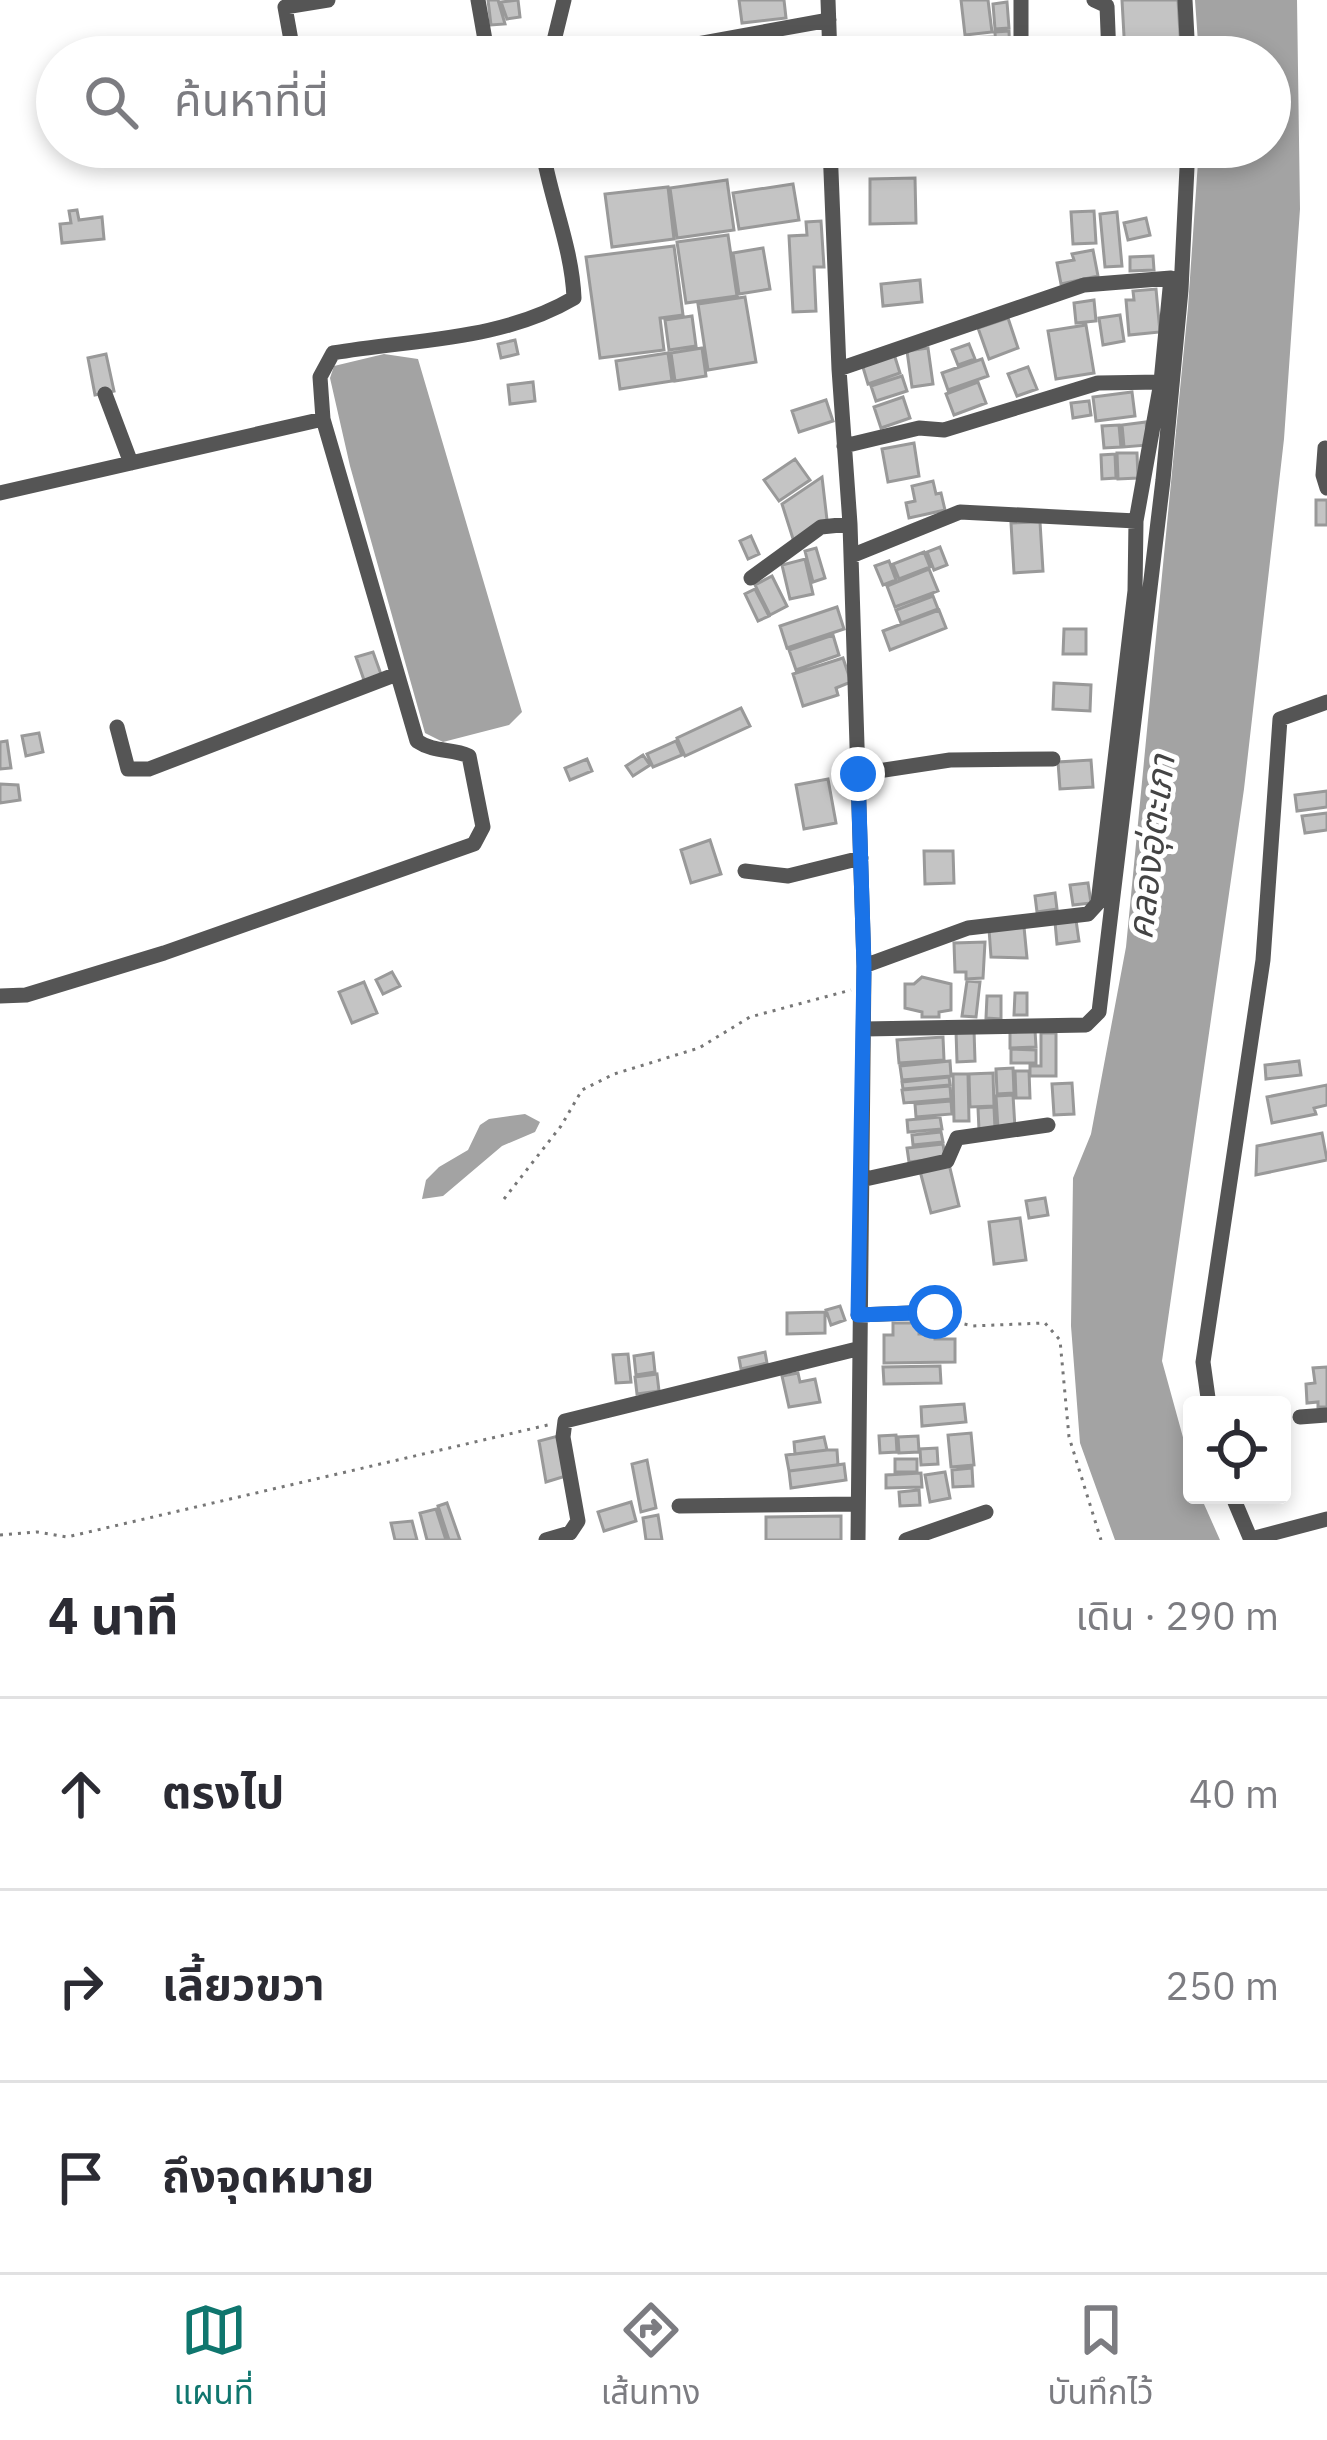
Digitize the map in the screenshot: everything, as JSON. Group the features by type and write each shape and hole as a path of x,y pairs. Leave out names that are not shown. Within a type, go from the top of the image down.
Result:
{"street":[{"path":"290,36 285,7 328,0"},
{"path":"478,0 484,36"},
{"path":"555,36 564,0"},
{"path":"828,0 829,36"},
{"path":"1021,0 1022,36"},
{"path":"1094,0 1107,6 1108,36"},
{"path":"1185,0 1187,36"},
{"path":"741,36 829,20"},
{"path":"0,995 26,995 164,953 474,844 483,827 469,756 431,751 417,742 323,419 320,377 333,353 431,343 543,316 574,298 573,272 545,168"},
{"path":"831,168 850,524 864,966 858,1540"},
{"path":"864,1029 1087,1025 1099,1012 1163,480 1187,168"},
{"path":"838,369 1084,285 1171,278 1161,382 1136,521 1135,592 1094,910 968,928 864,966"},
{"path":"844,446 919,428 944,430 1098,383 1161,382"},
{"path":"104,394 131,463"},
{"path":"0,493 323,419"},
{"path":"1325,448 1327,488"},
{"path":"851,556 960,512 1136,521"},
{"path":"751,578 821,527 850,524"},
{"path":"117,727 128,769 149,769 398,674"},
{"path":"1208,1396 1203,1362 1264,960 1280,719 1327,702"},
{"path":"858,774 950,760 1053,759"},
{"path":"745,871 788,875 861,858"},
{"path":"861,1180 947,1161 957,1138 1048,1125"},
{"path":"858,1315 935,1312"},
{"path":"546,1540 570,1533 578,1521 563,1437 565,1421 857,1349"},
{"path":"1300,1417 1327,1415"},
{"path":"679,1506 858,1504"},
{"path":"1236,1504 1251,1539 1327,1519"},
{"path":"906,1540 986,1512"}],"path":[{"path":"504,1199 561,1126 582,1090 614,1074 699,1048 750,1017 864,986"},
{"path":"935,1312 955,1324 1045,1323 1054,1330 1060,1340 1069,1437 1101,1540"},
{"path":"0,1535 37,1532 67,1537 565,1421"}],"water":[{"name":"คลองอุ่ตะเภา","path":"1195,0 1297,0 1300,209 1284,439 1244,789 1162,1361 1183,1437 1183,1504 1204,1504 1220,1540 1115,1540 1080,1443 1071,1326 1073,1178 1091,1134 1126,947 1198,168 1291,168 1291,36 1198,36"},
{"path":"384,354 418,359 522,712 509,725 443,742 425,733 330,378 334,366"},
{"path":"525,1114 540,1122 535,1132 502,1146 443,1196 422,1199 426,1180 468,1150 480,1125 489,1119"}],"building":[{"path":"488,0 498,0 505,24 491,25"},
{"path":"518,0 520,17 507,19 501,2"},
{"path":"739,0 784,0 786,18 742,23"},
{"path":"961,0 988,0 992,32 965,35"},
{"path":"1122,0 1178,0 1180,36 1124,36"},
{"path":"1007,2 1009,28 995,29 993,4"},
{"path":"915,178 916,223 870,224 870,179"},
{"path":"727,180 734,230 677,238 670,188"},
{"path":"793,184 799,220 739,229 733,193"},
{"path":"668,187 674,239 612,247 605,194"},
{"path":"77,210 79,220 102,217 104,239 62,243 60,224 71,223 69,211"},
{"path":"1094,211 1096,243 1073,244 1071,212"},
{"path":"1117,212 1122,266 1105,267 1100,214"},
{"path":"1146,218 1150,235 1128,240 1124,223"},
{"path":"821,221 824,267 814,267 816,311 793,312 789,236 807,235 806,222"},
{"path":"728,235 737,296 686,303 677,242"},
{"path":"674,246 683,315 660,318 664,350 600,358 586,257"},
{"path":"763,248 770,289 739,294 733,253"},
{"path":"1093,250 1098,276 1061,284 1057,263"},
{"path":"1153,256 1154,270 1130,271 1130,257"},
{"path":"920,280 922,302 883,306 881,284"},
{"path":"1156,289 1160,332 1129,335 1126,300 1134,300 1133,291"},
{"path":"745,297 756,362 708,370 698,304"},
{"path":"1094,300 1096,321 1076,323 1074,303"},
{"path":"1120,315 1124,341 1103,345 1099,318"},
{"path":"692,316 696,346 669,350 665,320"},
{"path":"1008,318 1018,348 989,359 978,328"},
{"path":"1086,325 1094,373 1056,379 1048,331"},
{"path":"515,340 518,354 501,358 498,344"},
{"path":"969,344 975,359 958,365 952,350"},
{"path":"702,348 706,376 675,381 671,353"},
{"path":"928,348 933,384 912,387 907,351"},
{"path":"668,353 672,381 620,389 616,361"},
{"path":"106,354 114,391 95,395 88,358"},
{"path":"894,354 900,373 868,384 862,364"},
{"path":"982,359 988,376 948,390 942,373"},
{"path":"1028,367 1037,389 1017,396 1008,374"},
{"path":"902,376 907,391 876,401 871,386"},
{"path":"533,382 535,401 510,404 508,385"},
{"path":"978,382 986,403 954,415 946,394"},
{"path":"1132,392 1135,416 1096,421 1093,397"},
{"path":"903,397 910,418 881,428 874,407"},
{"path":"826,400 833,421 799,432 792,411"},
{"path":"1089,401 1091,415 1073,418 1071,403"},
{"path":"1146,422 1148,445 1124,447 1122,425"},
{"path":"1119,425 1121,447 1104,448 1102,426"},
{"path":"914,443 919,476 888,482 882,449"},
{"path":"1117,453 1137,453 1138,478 1118,479"},
{"path":"1115,454 1116,478 1102,479 1101,455"},
{"path":"795,459 810,480 779,501 764,480"},
{"path":"822,477 827,520 794,542 782,504"},
{"path":"933,481 945,510 909,518 906,503 915,501 912,486"},
{"path":"1316,500 1327,500 1327,525 1316,525"},
{"path":"1040,522 1043,571 1014,573 1011,523"},
{"path":"751,536 759,554 748,559 740,541"},
{"path":"940,547 947,565 934,570 927,552"},
{"path":"816,548 825,578 813,582 805,551"},
{"path":"924,552 930,567 899,579 893,564"},
{"path":"805,559 813,594 790,599 782,565"},
{"path":"889,561 896,580 883,585 875,566"},
{"path":"929,569 938,591 895,607 887,586"},
{"path":"772,576 787,606 770,615 755,585"},
{"path":"755,589 769,616 758,621 745,594"},
{"path":"933,596 938,609 901,623 896,610"},
{"path":"837,607 844,629 787,648 780,626"},
{"path":"939,610 946,628 890,650 883,631"},
{"path":"1064,629 1086,629 1086,654 1063,654"},
{"path":"833,635 839,655 796,670 789,650"},
{"path":"373,652 382,677 365,683 356,657"},
{"path":"843,658 851,682 836,688 838,695 803,706 793,674"},
{"path":"1054,683 1091,685 1090,711 1053,709"},
{"path":"741,708 750,726 685,756 677,738"},
{"path":"39,733 43,752 26,756 22,736"},
{"path":"7,741 11,768 0,769 0,742"},
{"path":"676,741 682,755 653,767 647,754"},
{"path":"643,755 650,765 633,776 626,766"},
{"path":"587,759 592,771 570,780 565,768"},
{"path":"1091,760 1093,787 1060,789 1058,762"},
{"path":"828,779 836,823 804,829 796,785"},
{"path":"0,784 18,785 20,800 0,803"},
{"path":"1327,791 1327,807 1297,811 1295,795"},
{"path":"1327,813 1327,830 1305,833 1302,816"},
{"path":"710,840 721,874 691,883 681,850"},
{"path":"924,851 953,851 954,883 925,884"},
{"path":"1088,883 1091,903 1073,905 1070,885"},
{"path":"1055,893 1057,909 1037,912 1035,896"},
{"path":"1076,920 1079,941 1057,944 1055,922"},
{"path":"1024,927 1027,958 991,957 989,929"},
{"path":"985,942 983,978 966,979 966,972 955,972 954,943"},
{"path":"392,972 400,986 383,994 376,980"},
{"path":"922,977 951,984 951,1010 939,1012 939,1017 922,1017 922,1012 905,1008 905,984"},
{"path":"967,981 980,982 976,1017 962,1016"},
{"path":"364,982 377,1013 352,1023 339,992"},
{"path":"1015,993 1027,993 1027,1015 1014,1015"},
{"path":"987,996 1001,996 1001,1019 986,1018"},
{"path":"974,1030 975,1061 957,1062 956,1031"},
{"path":"1010,1030 1035,1030 1036,1047 1010,1048"},
{"path":"1041,1033 1056,1033 1056,1076 1030,1076 1030,1066 1041,1066"},
{"path":"943,1037 944,1060 899,1063 897,1040"},
{"path":"1011,1049 1036,1050 1036,1063 1011,1063"},
{"path":"950,1061 951,1076 902,1080 900,1066"},
{"path":"1299,1061 1301,1075 1266,1079 1265,1065"},
{"path":"1013,1068 1014,1093 997,1094 996,1069"},
{"path":"1015,1071 1029,1071 1030,1098 1016,1098"},
{"path":"993,1073 994,1106 970,1107 969,1074"},
{"path":"953,1074 968,1074 969,1121 954,1121"},
{"path":"949,1077 950,1085 903,1089 902,1082"},
{"path":"1072,1083 1074,1114 1054,1115 1052,1084"},
{"path":"1327,1085 1327,1105 1314,1108 1316,1114 1272,1123 1267,1097"},
{"path":"950,1086 951,1099 904,1103 902,1090"},
{"path":"1013,1095 1015,1128 998,1129 996,1096"},
{"path":"951,1101 952,1114 916,1117 915,1104"},
{"path":"994,1107 995,1129 979,1130 978,1108"},
{"path":"940,1117 942,1129 908,1132 907,1120"},
{"path":"941,1132 943,1142 913,1145 912,1135"},
{"path":"1322,1133 1327,1160 1256,1175 1257,1146"},
{"path":"943,1144 945,1158 909,1162 907,1148"},
{"path":"949,1164 959,1206 931,1213 920,1171"},
{"path":"1045,1198 1048,1215 1029,1218 1026,1201"},
{"path":"1020,1218 1026,1260 994,1264 989,1222"},
{"path":"840,1306 845,1320 831,1325 826,1310"},
{"path":"825,1312 825,1333 787,1334 787,1313"},
{"path":"893,1323 919,1323 919,1334 955,1339 955,1362 884,1363 884,1335 893,1335"},
{"path":"765,1352 767,1363 741,1369 739,1358"},
{"path":"653,1353 655,1372 636,1375 634,1356"},
{"path":"628,1354 631,1382 616,1383 613,1355"},
{"path":"940,1366 941,1383 884,1384 883,1367"},
{"path":"1327,1367 1327,1407 1307,1403 1306,1384 1315,1383 1313,1368"},
{"path":"798,1373 800,1382 815,1379 820,1402 789,1407 782,1376"},
{"path":"657,1374 659,1391 637,1394 635,1377"},
{"path":"964,1404 966,1422 922,1426 921,1407"},
{"path":"971,1433 974,1465 951,1467 948,1435"},
{"path":"896,1435 897,1452 880,1453 879,1436"},
{"path":"558,1436 566,1476 546,1482 539,1441"},
{"path":"918,1436 919,1452 899,1453 898,1437"},
{"path":"824,1437 827,1450 795,1454 794,1442"},
{"path":"937,1448 938,1464 921,1465 920,1449"},
{"path":"837,1450 838,1465 789,1471 786,1455"},
{"path":"895,1459 917,1459 917,1472 895,1472"},
{"path":"647,1460 656,1508 641,1512 632,1464"},
{"path":"844,1464 846,1480 791,1488 789,1471"},
{"path":"972,1468 973,1486 953,1487 952,1470"},
{"path":"945,1472 950,1498 930,1502 925,1475"},
{"path":"921,1473 922,1487 886,1488 886,1475"},
{"path":"919,1490 920,1505 900,1506 899,1492"},
{"path":"631,1502 636,1521 604,1531 598,1512"},
{"path":"447,1503 460,1540 449,1540 438,1506"},
{"path":"436,1509 446,1540 427,1540 420,1513"},
{"path":"658,1515 662,1540 646,1540 643,1518"},
{"path":"841,1516 841,1540 766,1540 766,1517"},
{"path":"412,1521 417,1540 395,1540 391,1523"}],"route":[{"path":"858,774 864,966 858,1315 935,1312"}]}
